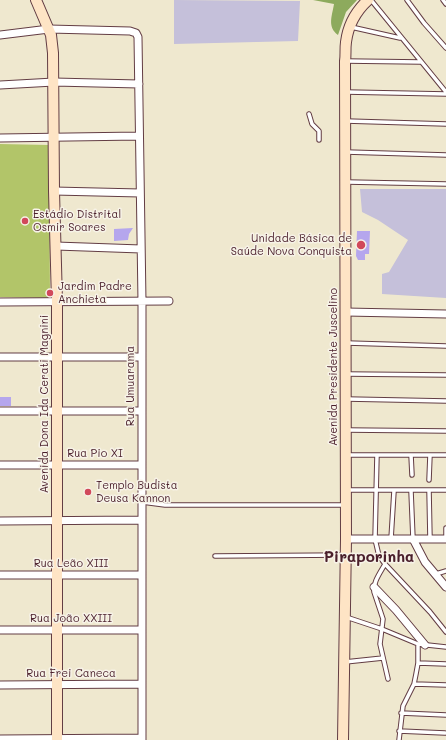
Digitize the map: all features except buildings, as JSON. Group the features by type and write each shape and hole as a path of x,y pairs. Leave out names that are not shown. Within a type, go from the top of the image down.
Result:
{"street":[{"name":"Avenida Dona Ida Cerati Magnini","path":"36,0 53,44 55,137 54,191 57,302 57,739"},
{"name":"Avenida Presidente Juscelino","path":"343,740 346,555 345,61 346,40 351,22 361,6 368,0"},
{"name":"Rua Umuarama","path":"48,29 130,31 136,33 138,37 142,302 142,739"},
{"path":"0,35 48,29"},
{"path":"0,85 54,82 139,84"},
{"path":"0,138 139,136"},
{"path":"54,191 140,194"},
{"path":"56,246 141,250"},
{"path":"0,302 169,301"},
{"path":"346,312 446,314"},
{"path":"0,357 142,356"},
{"path":"0,411 142,411"},
{"name":"Rua Pio XI","path":"0,465 142,465"},
{"path":"0,521 142,520"},
{"path":"346,539 446,539"},
{"path":"412,539 425,562 446,587"},
{"name":"Rua Leão XIII","path":"0,575 142,575"},
{"path":"374,587 426,645"},
{"name":"Rua João XXIII","path":"0,630 142,630"},
{"name":"Rua Frei Caneca","path":"0,685 142,684"},
{"path":"0,739 142,739"}],"lane":[{"path":"371,0 400,38 446,93"},
{"path":"407,0 424,23 446,48"},
{"path":"443,0 446,4"},
{"path":"350,26 400,38"},
{"path":"345,61 421,62"},
{"path":"345,92 446,93"},
{"path":"309,114 312,124 319,131 319,140"},
{"path":"345,121 446,124"},
{"path":"345,152 446,155"},
{"path":"346,182 446,184"},
{"path":"346,343 446,346"},
{"path":"346,374 446,375"},
{"path":"346,399 446,401"},
{"path":"346,430 446,431"},
{"path":"345,455 446,455"},
{"path":"377,455 375,539 379,556 430,612 446,632"},
{"path":"411,455 412,475"},
{"path":"429,480 430,455"},
{"path":"346,490 446,490"},
{"path":"411,490 412,539"},
{"path":"429,490 430,539"},
{"path":"391,539 394,491"},
{"path":"142,502 165,505 346,505"},
{"path":"446,528 446,539"},
{"path":"215,556 346,555"},
{"path":"385,564 374,587 375,597 383,619 380,644 388,679"},
{"path":"435,574 446,571"},
{"path":"345,617 382,629 418,644 446,647"},
{"path":"399,740 401,713 405,700 414,684 418,663 418,644"},
{"path":"344,662 383,658"},
{"path":"418,663 446,664"},
{"path":"414,684 446,685"},
{"path":"401,713 446,715"},
{"path":"400,731 445,733"}],"shaded area":[{"path":"174,0 300,1 298,41 174,44"},
{"path":"360,189 446,189 446,298 382,294 382,274 389,272 408,240 378,220 362,212"}],"green space":[{"path":"313,0 357,0 346,12 338,35 331,25 334,4"},
{"name":"Estádio Distrital Osmir Soares","path":"0,144 49,145 50,298 0,297"}],"place":[{"name":"Estádio Distrital Osmir Soares","path":"25,221"},
{"name":"Unidade Básica de Saúde Nova Conquista","path":"361,245"},
{"name":"Jardim Padre Anchieta","path":"50,293"},
{"name":"Templo Budista Deusa Kannon","path":"88,492"}],"district":[{"name":"Piraporinha","path":"369,557"}]}
